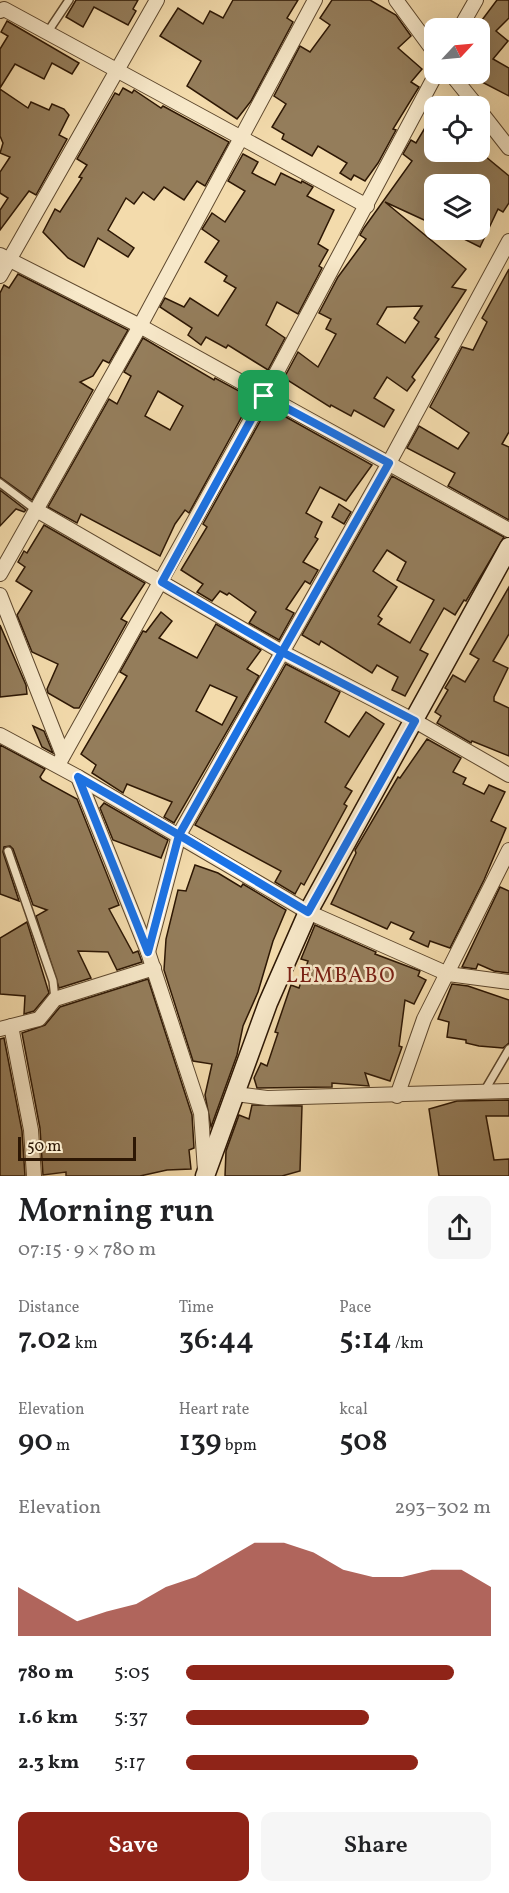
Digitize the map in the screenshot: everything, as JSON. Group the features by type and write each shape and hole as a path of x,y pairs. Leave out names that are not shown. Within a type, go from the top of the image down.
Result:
{"street":[{"path":"0,276 4,258 118,71 157,0"},
{"path":"0,574 38,511 140,326 315,0"},
{"path":"396,0 424,38"},
{"path":"466,18 476,0"},
{"path":"0,11 4,9 367,206"},
{"path":"61,760 264,396 431,84"},
{"path":"459,84 469,96"},
{"path":"490,124 509,148"},
{"path":"148,952 179,835 389,463 509,241"},
{"path":"4,258 140,326 509,530"},
{"path":"38,511 282,652 415,721 509,775"},
{"path":"205,1176 268,1004 308,912 509,547"},
{"path":"0,595 61,760"},
{"path":"0,735 61,760 78,777 308,912 448,974 509,982"},
{"path":"78,777 154,968 201,1113 205,1176"},
{"path":"397,1096 424,1018 509,849"},
{"path":"34,1176 32,1130 6,1027 39,1019 55,999 154,968"},
{"path":"236,1094 267,1098 509,1091"}],"lane":[{"path":"47,34 69,0"},
{"path":"0,483 38,511"},
{"path":"8,851 53,981 55,999"},
{"path":"484,1090 509,1049"}],"building":[{"path":"76,0 138,0 133,9 136,11 128,25 94,7 83,27 66,17"},
{"path":"233,0 298,0 287,18 293,22 251,101 237,119 187,86 201,61 160,36 178,8 203,24 210,11 223,18"},
{"path":"332,0 370,0 396,15 411,36 398,48 422,69 411,82 419,87 393,129 396,130 378,163 365,181 354,175 351,180 340,173 347,163 318,146 312,156 282,139 284,134 272,127 286,104 274,96 300,46 310,52 330,25 320,18"},
{"path":"497,0 509,0 509,18 496,31 508,41 493,59 509,68 509,96 486,84 490,84 490,18 484,18"},
{"path":"7,21 79,63 72,74 52,63 44,79 15,64 0,88 0,49 8,36 1,32"},
{"path":"123,88 132,93 134,90 161,108 163,106 229,142 205,186 197,181 184,200 164,187 154,200 143,192 134,204 126,198 108,230 134,248 128,257 98,238 84,267 68,258 43,232 55,209 60,212 82,178 79,177 87,165 77,159 115,93 119,95"},
{"path":"0,89 28,108 31,102 49,110 52,104 64,109 69,115 59,135 67,139 36,195 29,191 0,230 0,210 8,198 0,193 0,172 10,157 0,153 3,143 0,136"},
{"path":"424,130 424,162 490,160 509,176 509,203 503,212 498,209 490,226 490,174 424,174 424,220 385,202 424,234 424,240 431,240 466,269 452,287 466,290 435,337 439,339 412,377 415,380 407,391 387,377 374,398 394,410 384,427 354,410 351,416 331,405 330,407 286,379 283,380 298,352 318,367 336,334 326,329 331,319 319,313 338,277 366,239 360,235 364,228 412,161 403,154 411,140 416,143","holes":["422,306 414,318 419,322 405,343 377,324 387,307"]},
{"path":"243,154 258,162 252,173 275,185 281,173 301,183 302,181 313,187 307,196 334,210 318,244 328,250 319,266 322,268 298,314 277,302 266,325 285,338 268,370 228,345 226,348 206,337 201,345 188,335 192,328 160,307 165,298 184,307 190,298 218,316 236,288 224,281 227,276 205,262 219,241 202,229 212,213 225,222 245,191 228,181"},
{"path":"466,240 483,240 480,247"},
{"path":"509,269 509,432 502,444 509,447 509,520 448,486 455,473 407,448 419,426 458,449 469,433 430,407 462,347 473,350 487,322 482,318"},
{"path":"18,274 128,330 109,363 103,360 93,376 80,382 93,390 32,500 0,477 0,293 4,285 9,288"},
{"path":"143,338 214,380 215,378 252,398 189,513 185,510 175,524 160,556 81,514 77,523 48,507 109,399 117,404 131,376 124,372","holes":["158,391 183,406 170,430 145,416"]},
{"path":"268,407 372,465 346,501 320,487 306,513 322,522 315,537 318,539 303,562 318,570 310,584 305,581 286,609 294,613 279,640 249,623 256,612 229,593 227,595 220,591 212,601 197,592 203,584 181,570 207,527 203,524"},
{"path":"392,476 504,537 466,601 464,600 455,615 444,608 420,650 428,654 405,696 392,690 398,677 377,665 372,673 321,641 319,645 302,635","holes":["387,550 406,562 397,580 434,600 410,643 378,624 382,619 378,616 397,587 373,571"]},
{"path":"0,490 26,510 24,512 16,509 0,526"},
{"path":"339,504 351,512 344,524 332,517"},
{"path":"44,525 145,583 121,619 127,622 79,708 74,708 48,693 47,689 58,664 32,652 17,615 32,591 16,581 25,567 18,562 24,551 27,553"},
{"path":"509,587 509,634 493,661 508,668 494,701 509,708 509,756 472,741 471,743 437,723 441,716 435,712 448,690 445,688 453,675 465,682 479,659 470,654"},
{"path":"161,612 172,621 159,638 197,658 216,624 261,650 247,669 259,676 174,823 164,817 172,802 127,784 123,793 92,773 96,765 81,754 127,676 120,672 143,631 146,632","holes":["210,685 237,697 222,725 196,711"]},
{"path":"0,625 26,685 27,694 0,697"},
{"path":"286,664 340,692 325,722 349,737 366,712 384,724 345,787 352,791 344,804 347,806 304,885 301,883 295,894 275,882 281,871 195,825"},
{"path":"33,726 44,731 53,753 42,747"},
{"path":"427,739 461,758 453,772 466,778 463,784 484,794 489,785 505,792 491,821 506,828 484,880 450,948 430,941 428,947 410,939 414,932 391,922 387,929 331,904 356,853 355,850 398,777 400,778"},
{"path":"0,745 45,769 40,777 42,780 77,799 119,905 109,909 133,953 138,951 142,962 117,970 108,952 78,951 91,978 59,988 36,916 47,910 33,905 10,846 4,847 3,852 19,901 0,894"},
{"path":"104,803 168,840 161,858 113,840 100,808"},
{"path":"195,865 218,873 241,887 243,884 286,910 273,941 258,992 243,1026 237,1055 211,1127 205,1095 212,1064 193,1061 164,970 166,939 178,890 186,891"},
{"path":"500,887 509,891 509,973 494,971 478,964 476,969 462,967"},
{"path":"27,922 49,993 34,1011 24,1014 25,996 0,994 0,938"},
{"path":"315,925 376,952 375,954 420,971 418,976 426,980 414,1004 405,1000 399,1046 402,1047 390,1081 365,1073 369,1086 332,1083 332,1087 257,1088 254,1078 261,1063 267,1066 278,1033 275,1032 291,985 299,988 308,961 301,959"},
{"path":"148,979 192,1115 194,1148 189,1150 191,1169 167,1170 140,1176 66,1176 66,1172 43,1175 40,1128 22,1033 45,1025 60,1007"},
{"path":"452,984 468,986 509,1000 509,1043 503,1048 479,1046 466,1043 466,1040 447,1037 449,1022 438,1019"},
{"path":"4,1038 22,1131 25,1176 0,1176 0,1039"},
{"path":"509,1100 509,1116 486,1116 494,1160 509,1159 509,1176 439,1176 429,1109 457,1101"},
{"path":"252,1105 302,1106 300,1171 282,1176 225,1176 226,1151 239,1115 249,1119"}],"district":[{"name":"LEMBABO","path":"341,976"}],"route":[{"path":"264,396 162,582 282,652 179,835 78,777 148,952 179,835 308,912 415,721 282,652 389,463 264,396"}]}
